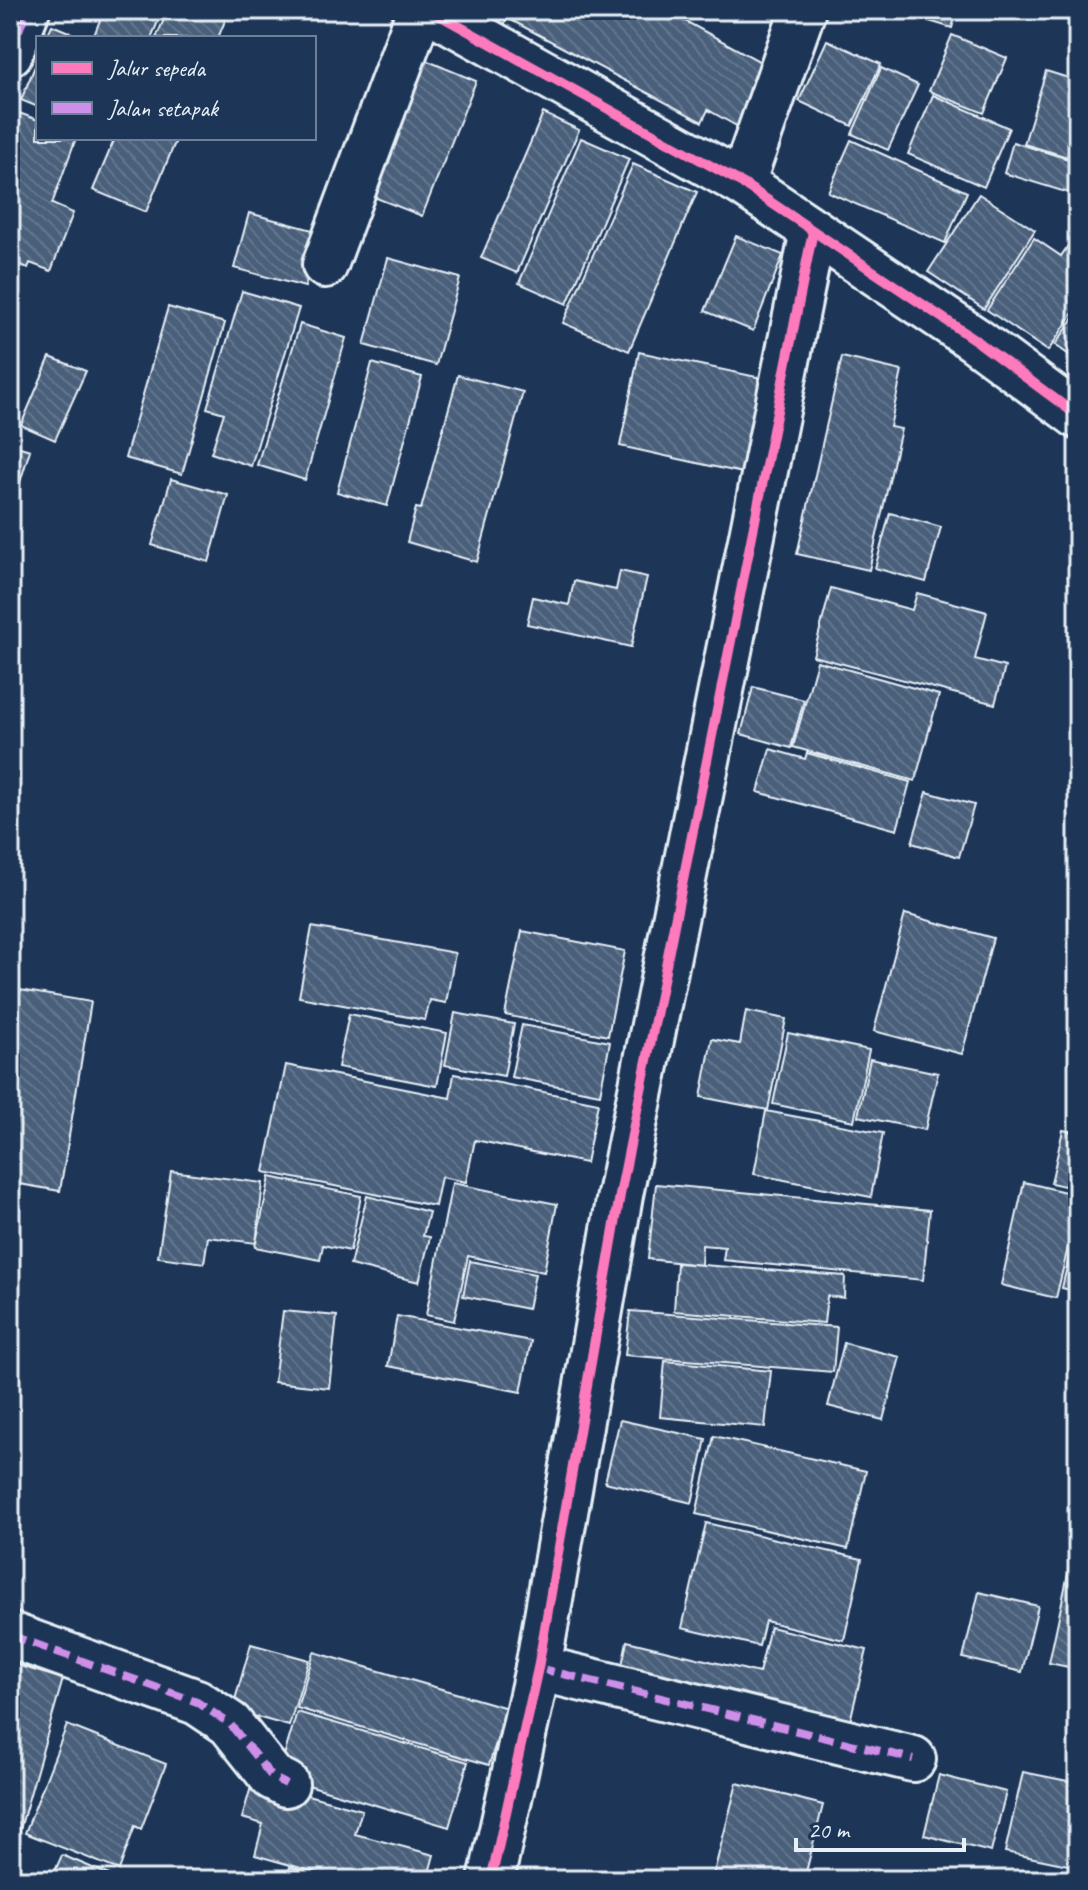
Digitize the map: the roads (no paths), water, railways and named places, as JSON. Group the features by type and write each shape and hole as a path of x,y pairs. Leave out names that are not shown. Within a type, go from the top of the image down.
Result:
{"street":[{"path":"10,53 27,10"},
{"path":"325,265 420,10"},
{"path":"430,10 742,183 974,339 1078,416"},
{"path":"742,183 803,10"},
{"path":"491,1880 538,1668 620,1195 813,231"},
{"path":"10,1635 197,1702 230,1724 272,1777 286,1784"},
{"path":"538,1668 913,1759"}]}
